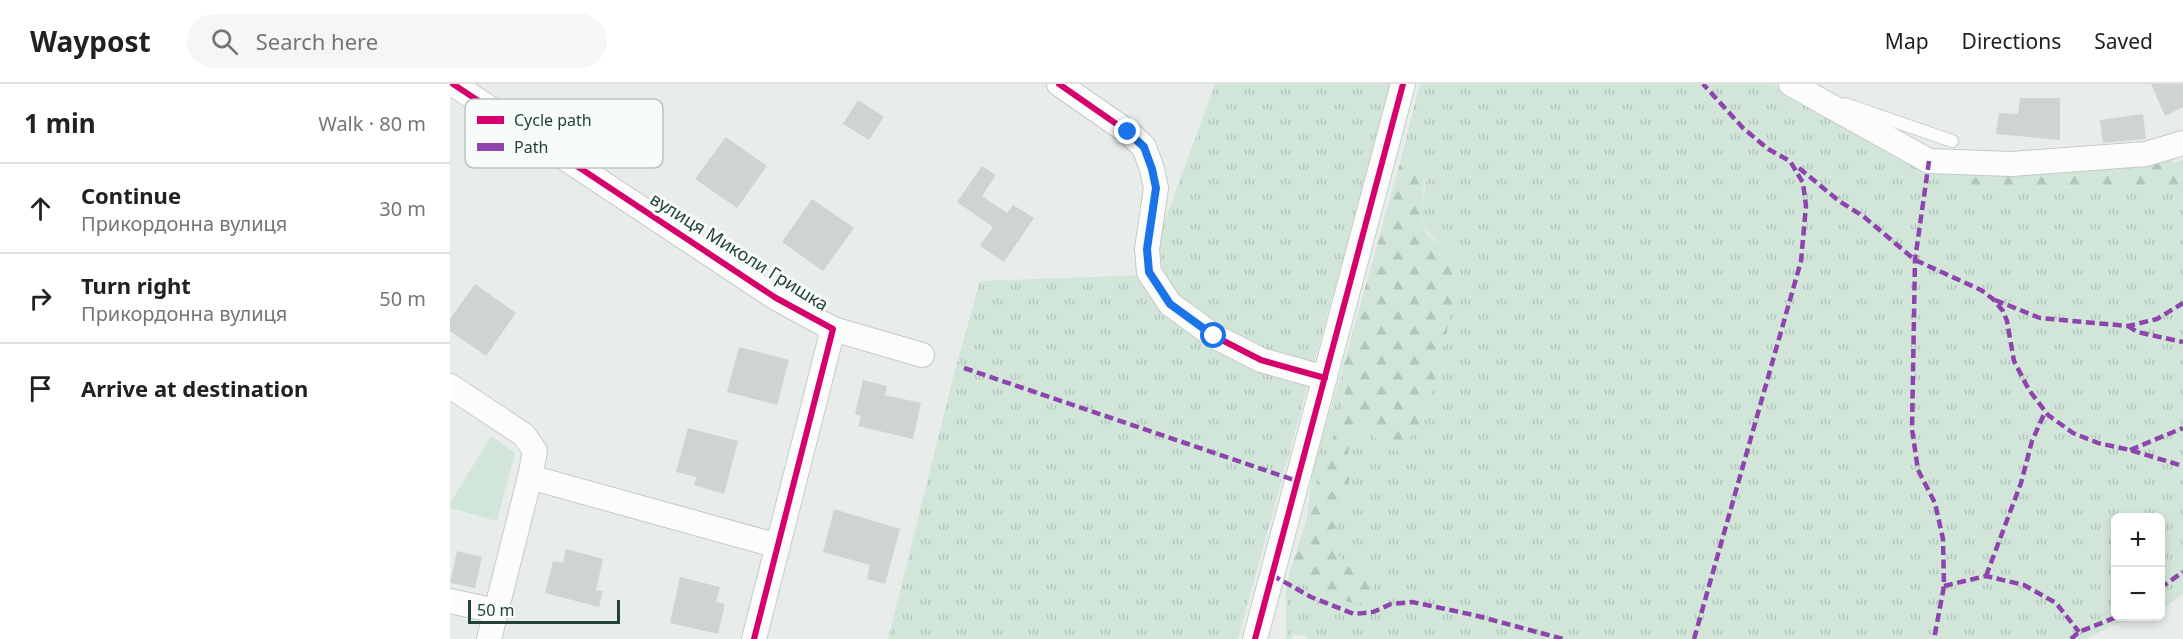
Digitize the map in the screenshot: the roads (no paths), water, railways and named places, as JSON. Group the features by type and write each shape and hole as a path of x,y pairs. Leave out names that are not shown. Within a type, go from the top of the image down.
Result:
{"street":[{"name":"вулиця Миколи Гришка","path":"453,84 476,99"},
{"path":"1059,84 1128,132 1144,147 1156,188 1147,249 1149,272 1170,304 1214,336 1262,360 1325,378"},
{"path":"1255,639 1403,84"},
{"path":"1795,86 1929,161 2023,163 2146,154 2183,143"},
{"name":"вулиця Миколи Гришка","path":"580,168 776,298 833,329 754,639"},
{"path":"833,329 922,355"},
{"path":"450,386 524,435 535,451 489,639"},
{"path":"530,477 778,546"},
{"path":"450,601 496,611"}],"lane":[{"path":"1795,86 1952,141"}]}
